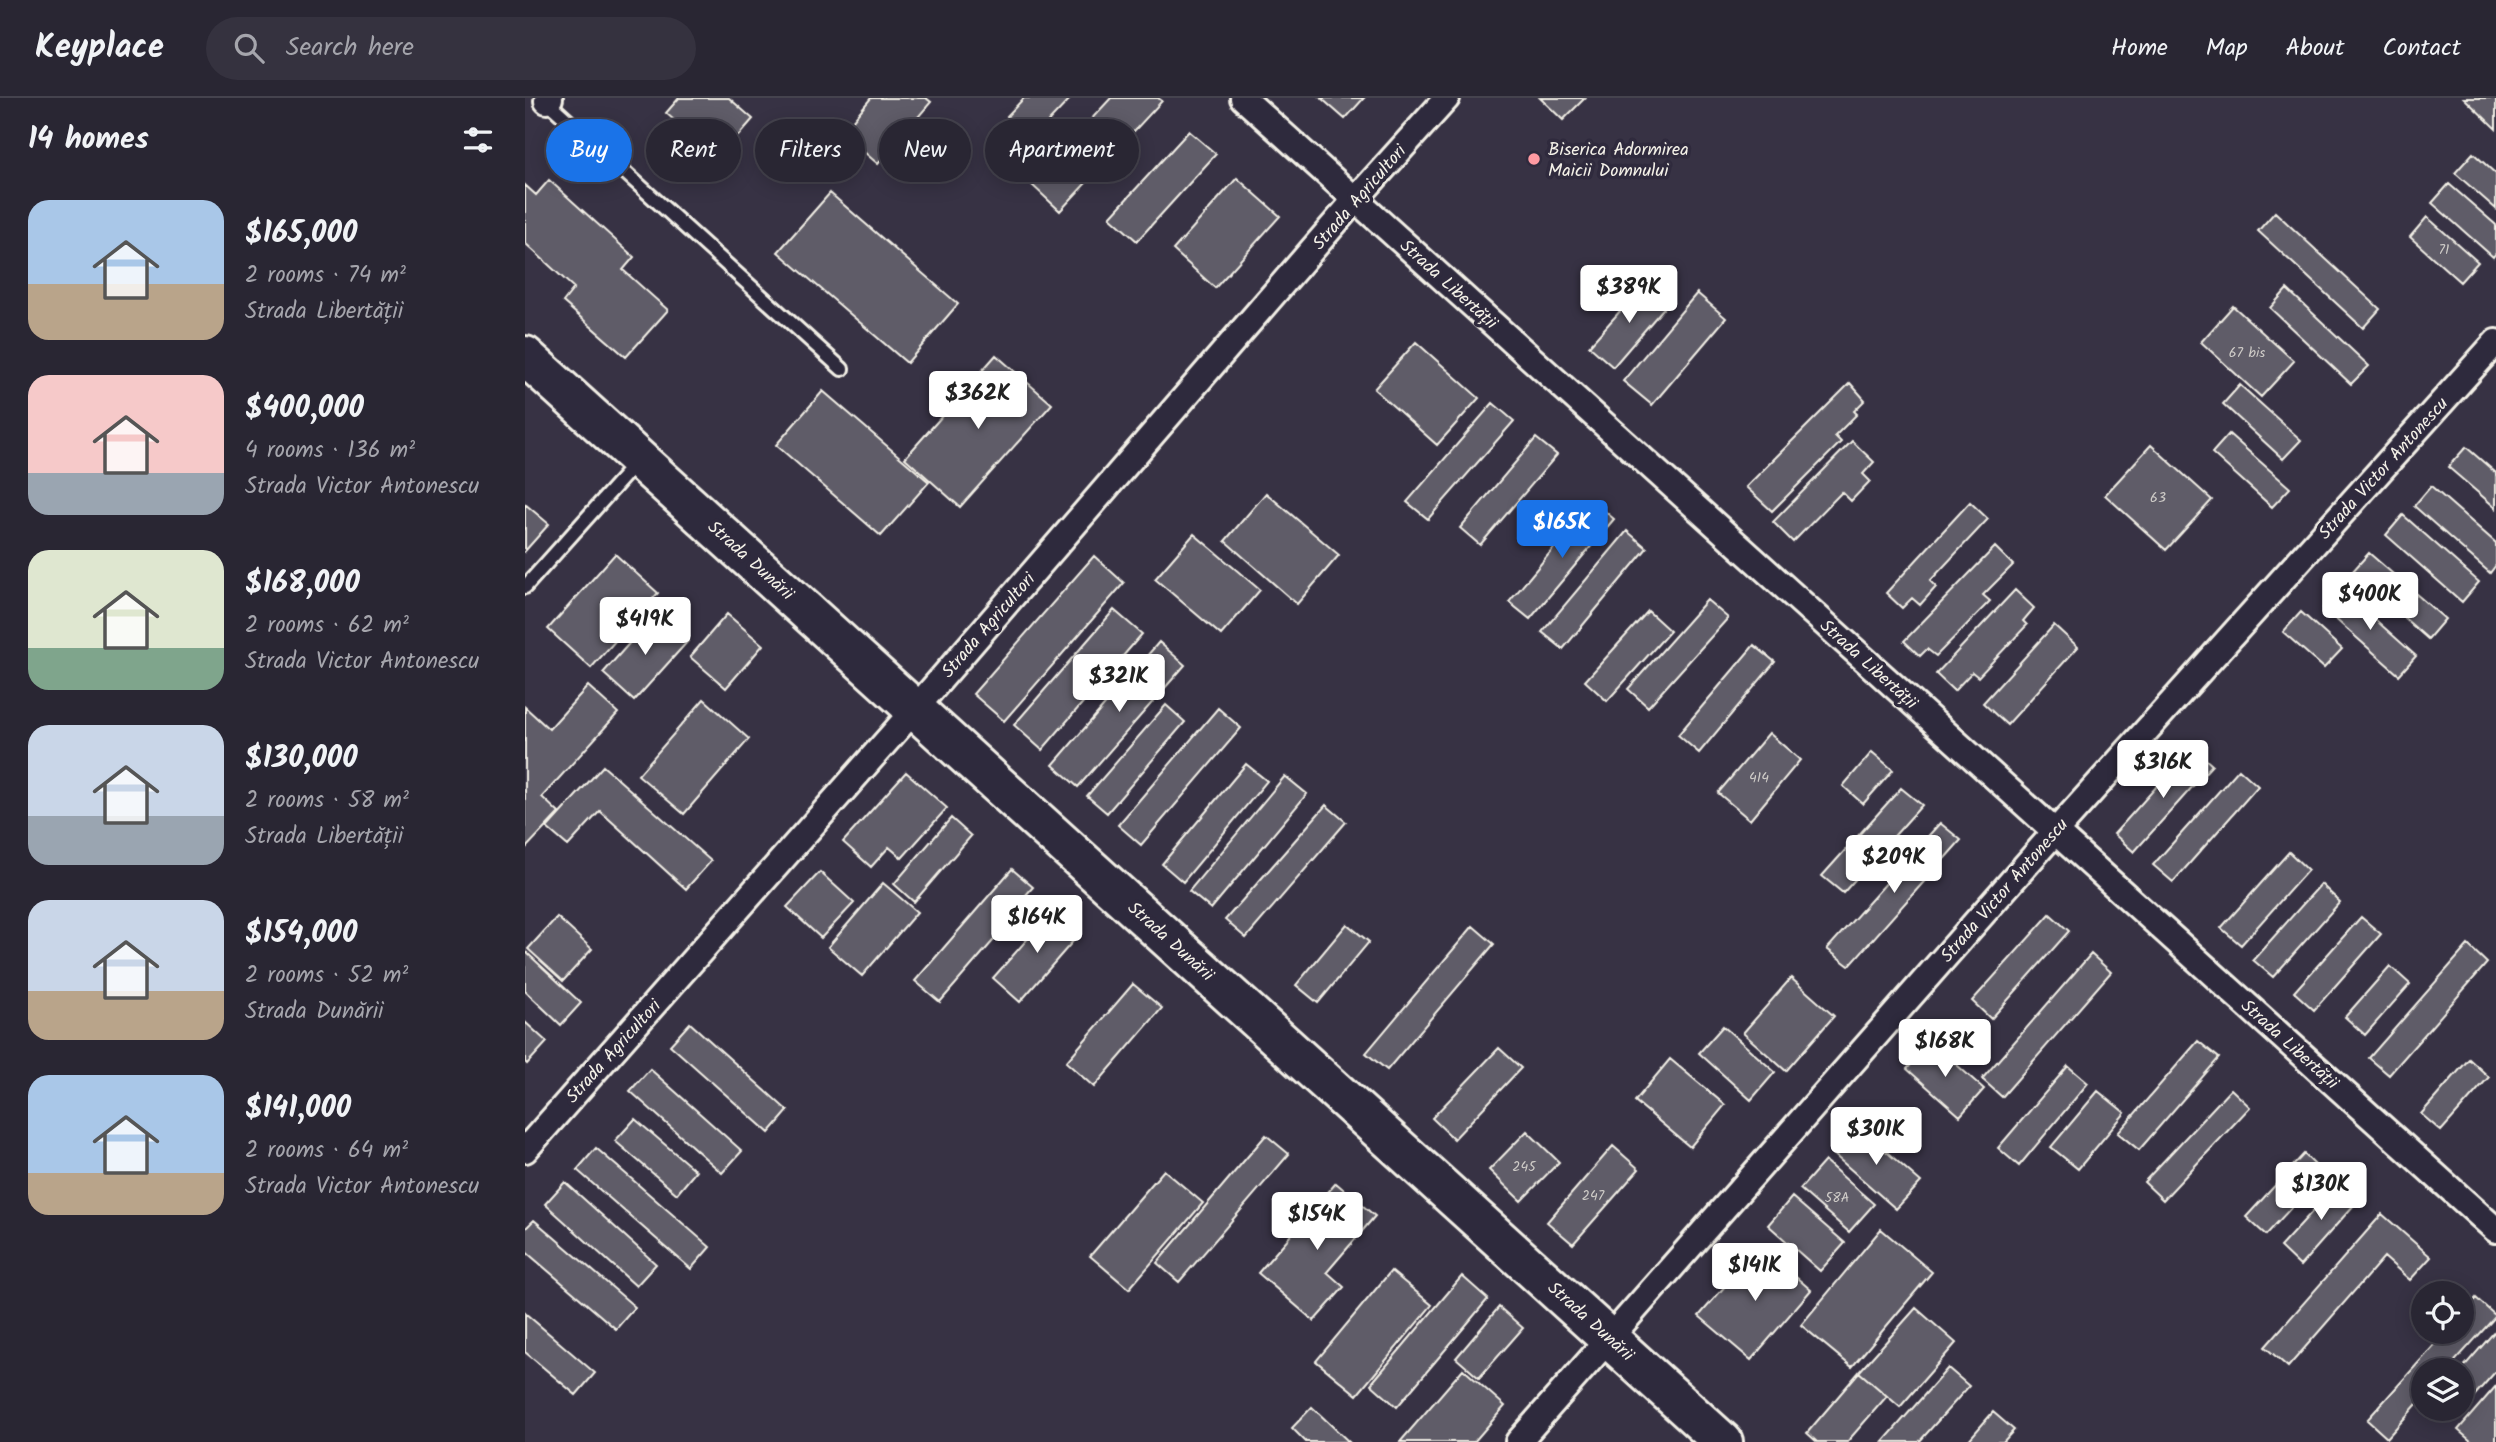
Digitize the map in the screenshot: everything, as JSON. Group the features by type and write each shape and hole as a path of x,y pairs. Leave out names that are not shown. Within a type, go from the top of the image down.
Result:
{"main road":[{"name":"Strada Dunării","path":"525,356 1723,1442"}],"street":[{"name":"Strada Libertății","path":"1244,98 2496,1230"},
{"name":"Strada Agricultori","path":"525,1150 915,709 1355,200 1447,98"},
{"name":"Strada Victor Antonescu","path":"1518,1442 2055,832 2496,342"}],"lane":[{"path":"546,99 842,369"},
{"path":"525,587 639,459"}],"building":[{"path":"679,98 729,98 753,119 741,133 741,119 673,119 666,113"},
{"path":"871,98 926,98 931,102 916,119 879,119 878,164 865,153 865,119 854,119"},
{"path":"1024,98 1071,98 1051,119 1010,119 1007,116"},
{"path":"1111,98 1158,98 1162,101 1139,126 1139,119 1091,119"},
{"path":"1321,98 1364,98 1345,119"},
{"path":"1540,98 1585,98 1563,120"},
{"path":"2464,98 2496,98 2496,129"},
{"path":"1189,131 1216,154 1137,241 1110,217"},
{"path":"2473,153 2496,174 2496,209 2455,173"},
{"path":"1237,178 1280,216 1215,288 1173,250"},
{"path":"547,182 551,182 634,257 623,270 668,310 626,357 563,302 574,288 525,243 525,185 536,195"},
{"path":"1033,182 1087,182 1060,211 1031,184"},
{"path":"2449,184 2496,225 2496,253 2493,257 2432,203"},
{"path":"830,193 958,304 907,363 778,252"},
{"path":"2275,212 2380,309 2363,328 2258,231"},
{"path":"2427,217 2478,262 2460,282 2410,237"},
{"path":"1645,283 1668,303 1613,367 1589,346"},
{"path":"2287,289 2369,366 2351,384 2270,308"},
{"path":"1697,293 1726,318 1652,405 1623,381"},
{"path":"2233,306 2294,361 2261,397 2201,342"},
{"path":"1416,342 1479,398 1437,445 1374,389"},
{"path":"996,355 1052,404 960,507 905,458"},
{"path":"1850,383 1865,400 1854,411 1857,414 1835,436 1841,442 1772,511 1746,487"},
{"path":"2240,385 2301,440 2283,459 2223,404"},
{"path":"823,391 929,482 881,536 776,445"},
{"path":"1493,403 1514,421 1428,519 1407,502"},
{"path":"2229,434 2290,488 2272,507 2212,453"},
{"path":"1536,438 1557,455 1480,545 1460,528"},
{"path":"1852,441 1874,462 1863,474 1870,481 1851,501 1842,492 1793,542 1773,522"},
{"path":"2151,445 2212,500 2166,550 2105,495"},
{"path":"2466,447 2496,473 2496,508 2448,467"},
{"path":"2431,486 2496,543 2496,565 2490,573 2414,506"},
{"path":"1266,493 1339,555 1297,604 1225,541"},
{"path":"1593,501 1614,519 1530,619 1509,602"},
{"path":"1970,502 1988,519 1930,581 1936,587 1920,605 1912,598 1902,608 1886,593"},
{"path":"525,504 549,524 525,551"},
{"path":"2403,515 2479,582 2462,602 2386,535"},
{"path":"1627,531 1647,548 1563,649 1542,632"},
{"path":"1194,534 1260,590 1221,635 1155,579"},
{"path":"1995,547 2013,565 1983,595 1990,601 1936,656 1927,649 1920,656 1904,641"},
{"path":"2369,553 2445,619 2428,639 2352,572"},
{"path":"615,554 658,593 591,668 548,629"},
{"path":"1094,556 1124,583 1004,721 973,694"},
{"path":"2341,589 2416,656 2399,675 2323,608"},
{"path":"2015,590 2034,608 2023,621 2027,625 1978,677 1972,672 1954,691 1936,674"},
{"path":"1707,600 1728,618 1648,707 1628,689"},
{"path":"1114,610 1142,634 1042,750 1014,725"},
{"path":"1648,611 1670,631 1607,701 1585,681"},
{"path":"2301,612 2342,649 2324,668 2283,632"},
{"path":"656,613 688,641 634,701 603,673"},
{"path":"727,614 763,645 726,688 690,657"},
{"path":"2054,625 2078,647 2007,725 1983,703"},
{"path":"1159,642 1185,665 1078,787 1053,765"},
{"path":"1754,645 1775,662 1699,753 1678,735"},
{"path":"588,686 618,713 542,797 559,813 525,849 525,707 549,729"},
{"path":"704,699 749,739 684,814 638,775"},
{"path":"1166,705 1185,722 1107,813 1087,796"},
{"path":"1218,708 1241,728 1141,845 1118,825"},
{"path":"1769,733 1800,760 1750,820 1718,793"},
{"path":"2192,747 2212,765 2134,852 2114,834"},
{"path":"1872,752 1893,770 1863,804 1843,786"},
{"path":"1246,764 1267,781 1183,882 1162,864"},
{"path":"603,766 711,861 686,889 600,811 568,846 547,828"},
{"path":"2239,769 2258,786 2173,882 2153,865"},
{"path":"906,772 947,808 902,858 889,847 871,867 843,842"},
{"path":"1285,776 1307,794 1211,909 1189,891"},
{"path":"1901,788 1922,805 1843,893 1822,876"},
{"path":"1326,805 1346,822 1246,938 1225,920"},
{"path":"951,818 971,836 914,902 894,884"},
{"path":"1940,823 1961,840 1849,966 1827,949"},
{"path":"2289,852 2308,870 2241,945 2221,928"},
{"path":"1012,869 1033,887 1010,913 1020,922 1005,939 999,934 940,1002 915,981"},
{"path":"820,872 854,903 821,938 787,907"},
{"path":"883,883 917,912 862,976 828,947"},
{"path":"2321,884 2340,902 2273,977 2253,960"},
{"path":"1054,909 1081,932 1020,1002 993,978"},
{"path":"2050,914 2069,931 1991,1019 1972,1001"},
{"path":"557,917 592,949 563,981 528,949"},
{"path":"2361,917 2381,934 2314,1010 2294,992"},
{"path":"1347,924 1369,942 1318,1003 1296,985"},
{"path":"1473,926 1494,944 1387,1070 1366,1053"},
{"path":"2468,945 2487,963 2389,1075 2369,1058"},
{"path":"525,951 581,1003 561,1025 525,991"},
{"path":"2091,954 2111,972 2002,1097 1982,1079"},
{"path":"2390,966 2410,984 2365,1035 2345,1017"},
{"path":"1791,978 1834,1016 1786,1071 1743,1033"},
{"path":"1133,984 1162,1008 1094,1087 1066,1062"},
{"path":"525,1022 547,1042 527,1064 525,1062"},
{"path":"690,1023 788,1111 769,1133 670,1045"},
{"path":"1723,1026 1775,1072 1751,1100 1699,1053"},
{"path":"2198,1041 2219,1058 2139,1150 2118,1133"},
{"path":"1931,1042 1984,1089 1960,1116 1907,1069"},
{"path":"1499,1048 1521,1068 1454,1139 1432,1118"},
{"path":"1670,1059 1725,1105 1690,1147 1635,1101"},
{"path":"2469,1059 2489,1077 2441,1131 2421,1114"},
{"path":"2068,1066 2088,1083 2019,1166 1998,1148"},
{"path":"650,1069 742,1151 722,1173 630,1091"},
{"path":"2231,1089 2250,1107 2163,1200 2144,1182"},
{"path":"2098,1091 2125,1113 2078,1169 2051,1147"},
{"path":"635,1119 696,1171 677,1194 615,1141"},
{"path":"1856,1125 1921,1182 1896,1209 1832,1153"},
{"path":"1527,1131 1559,1162 1521,1201 1489,1170"},
{"path":"1266,1135 1289,1154 1179,1282 1157,1263"},
{"path":"1613,1146 1639,1169 1573,1244 1547,1222"},
{"path":"596,1148 710,1247 691,1269 577,1170"},
{"path":"2304,1154 2323,1173 2266,1235 2246,1217"},
{"path":"1825,1161 1874,1204 1849,1232 1800,1189"},
{"path":"1164,1170 1203,1203 1129,1289 1090,1256"},
{"path":"2343,1178 2362,1196 2300,1266 2280,1247"},
{"path":"565,1182 656,1264 636,1286 545,1204"},
{"path":"1336,1183 1375,1216 1327,1272 1344,1287 1314,1321 1258,1273"},
{"path":"1792,1197 1845,1243 1820,1271 1768,1225"},
{"path":"2382,1214 2431,1257 2410,1280 2384,1257 2288,1367 2265,1347"},
{"path":"534,1220 635,1307 616,1329 525,1251 525,1229"},
{"path":"1881,1229 1932,1272 1852,1367 1801,1325"},
{"path":"1760,1246 1811,1290 1751,1360 1699,1316"},
{"path":"1391,1271 1432,1305 1357,1395 1316,1361"},
{"path":"1462,1276 1488,1299 1397,1407 1371,1384"},
{"path":"2476,1298 2496,1316 2474,1340"},
{"path":"1499,1307 1523,1328 1479,1378 1456,1358"},
{"path":"1916,1308 1956,1343 1900,1407 1859,1372"},
{"path":"525,1313 595,1373 576,1395 525,1352"},
{"path":"2496,1330 2496,1371 2474,1396 2474,1358 2472,1358"},
{"path":"2435,1344 2471,1344 2458,1358 2423,1358"},
{"path":"1948,1368 1969,1386 1919,1442 1883,1442"},
{"path":"1463,1369 1505,1406 1474,1442 1400,1442"},
{"path":"2411,1371 2411,1411 2387,1438 2367,1420"},
{"path":"1859,1372 1887,1396 1847,1442 1817,1442 1807,1433"},
{"path":"2496,1386 2496,1442 2472,1442 2458,1430 2466,1421 2474,1421 2474,1411"},
{"path":"1312,1407 1349,1442 1306,1442 1292,1428"},
{"path":"1993,1412 2014,1430 2003,1442 1967,1442"}],"place":[{"name":"Biserica Adormirea Maicii Domnului","path":"1534,159"}]}
